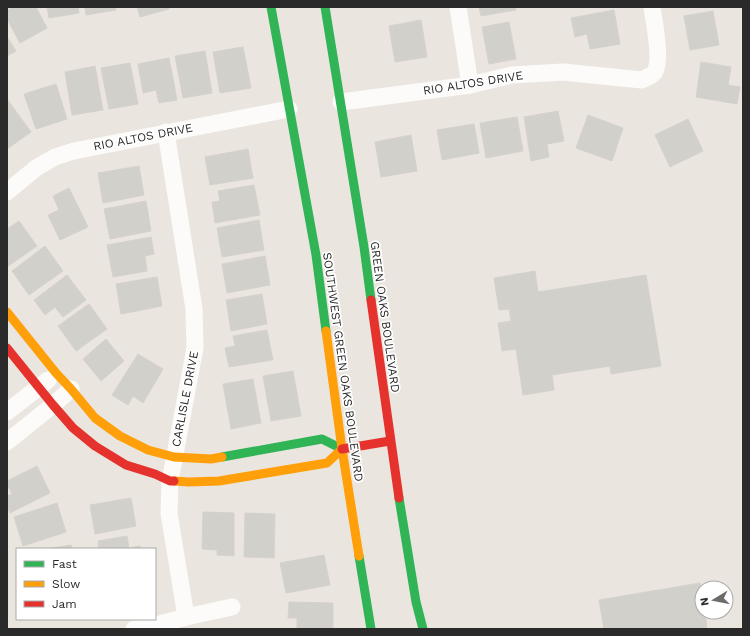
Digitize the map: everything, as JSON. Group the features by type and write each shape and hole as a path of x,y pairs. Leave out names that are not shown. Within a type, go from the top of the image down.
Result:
{"main road":[{"path":"270,7 289,109"},
{"name":"GREEN OAKS BOULEVARD","path":"325,7 364,247 396,481 413,587 423,629"},
{"name":"SOUTHWEST GREEN OAKS BOULEVARD","path":"289,109 316,255 342,449 371,629"},
{"path":"7,312 56,374 71,389 95,418 120,436 148,450 174,457 211,459 322,439 342,449"},
{"path":"7,348 73,428 95,446 126,465 155,474 170,481 219,481 327,463 342,449 390,441"}],"street":[{"path":"458,7 470,85"},
{"name":"RIO ALTOS DRIVE","path":"341,102 470,85 512,75 563,72 642,80 653,74 657,68 658,57 652,7"},
{"name":"RIO ALTOS DRIVE","path":"7,192 36,168 55,157 74,151 289,109"},
{"name":"CARLISLE DRIVE","path":"166,132 194,308 195,348 170,481 169,513 186,617"},
{"path":"7,412 56,374"},
{"path":"7,442 71,389"},
{"path":"134,629 232,608"}],"building":[{"path":"13,7 36,7 47,28 20,43 7,19 7,10"},
{"path":"47,7 78,7 79,13 49,18"},
{"path":"85,7 115,7 116,10 86,15"},
{"path":"137,7 169,7 169,9 140,17"},
{"path":"479,7 515,7 516,10 481,16"},
{"path":"614,10 620,44 590,49 587,34 575,37 571,18"},
{"path":"713,11 719,45 690,50 684,16"},
{"path":"421,20 427,57 395,62 389,26"},
{"path":"509,22 516,59 489,64 482,27"},
{"path":"7,37 16,51 7,56"},
{"path":"243,47 251,88 220,93 213,52"},
{"path":"205,51 212,93 183,98 175,56"},
{"path":"169,58 177,100 159,103 156,90 143,93 138,64"},
{"path":"701,62 731,67 728,85 740,87 737,104 696,97"},
{"path":"130,63 138,104 109,109 101,68"},
{"path":"95,66 103,110 72,115 65,72"},
{"path":"56,84 67,119 36,129 24,94"},
{"path":"7,99 31,132 7,149"},
{"path":"558,111 564,141 547,144 549,157 531,161 524,117"},
{"path":"588,115 623,128 612,161 576,148"},
{"path":"517,117 523,151 486,158 480,123"},
{"path":"688,119 703,151 670,167 655,135"},
{"path":"474,124 479,153 442,160 437,130"},
{"path":"411,135 417,171 381,177 375,142"},
{"path":"248,149 253,178 210,185 205,157"},
{"path":"139,166 144,195 103,203 98,173"},
{"path":"254,185 260,215 215,223 212,202 220,201 218,191"},
{"path":"69,188 88,227 60,240 48,215 59,210 53,196"},
{"path":"146,201 151,231 110,239 104,209"},
{"path":"259,220 264,250 222,257 217,228"},
{"path":"19,221 37,246 7,267 7,229"},
{"path":"151,237 154,254 145,256 147,271 113,277 107,245"},
{"path":"45,246 63,271 29,295 12,271"},
{"path":"265,256 270,285 227,293 222,264"},
{"path":"535,271 538,292 646,275 661,366 611,374 610,366 552,375 554,390 523,395 516,349 502,351 498,323 511,321 509,309 499,310 494,278"},
{"path":"67,275 86,300 63,317 55,307 45,315 34,300"},
{"path":"157,277 162,306 121,314 116,284"},
{"path":"262,294 267,324 231,331 226,300"},
{"path":"89,304 107,329 76,351 58,326"},
{"path":"267,330 273,360 229,367 225,348 235,346 233,336"},
{"path":"106,339 124,361 101,381 83,359"},
{"path":"138,354 163,369 143,403 133,396 128,405 112,395"},
{"path":"293,371 301,416 271,421 263,376"},
{"path":"253,379 261,423 231,429 223,384"},
{"path":"37,466 50,493 10,513 7,506 7,496 12,494 7,481"},
{"path":"131,498 136,526 95,534 90,505"},
{"path":"57,503 66,532 23,546 14,517"},
{"path":"203,512 234,513 234,556 217,555 217,550 202,549"},
{"path":"245,513 275,514 274,558 244,557"},
{"path":"127,536 129,548 99,548 98,541"},
{"path":"71,545 72,548 52,548"},
{"path":"140,546 141,548 129,548"},
{"path":"324,555 330,585 286,593 280,563"},
{"path":"694,584 694,620 706,620 707,629 604,629 599,600"},
{"path":"289,602 333,603 333,629 297,629 297,618 288,618"}],"traffic: fast":[{"path":"271,7 316,255 326,331"},
{"path":"325,7 364,247 371,300"},
{"path":"222,457 322,439 342,449"},
{"path":"399,498 416,602 423,629"},
{"path":"359,556 371,629"}],"traffic: slow":[{"path":"7,312 56,373 95,418 120,436 148,450 174,457 211,459 222,457"},
{"path":"326,331 342,449 359,556"},
{"path":"174,481 219,481 327,463 342,449"}],"traffic: jam":[{"path":"371,300 399,498"},
{"path":"7,348 73,428 95,446 126,465 155,474 170,481 174,481"},
{"path":"342,449 390,441"}]}
